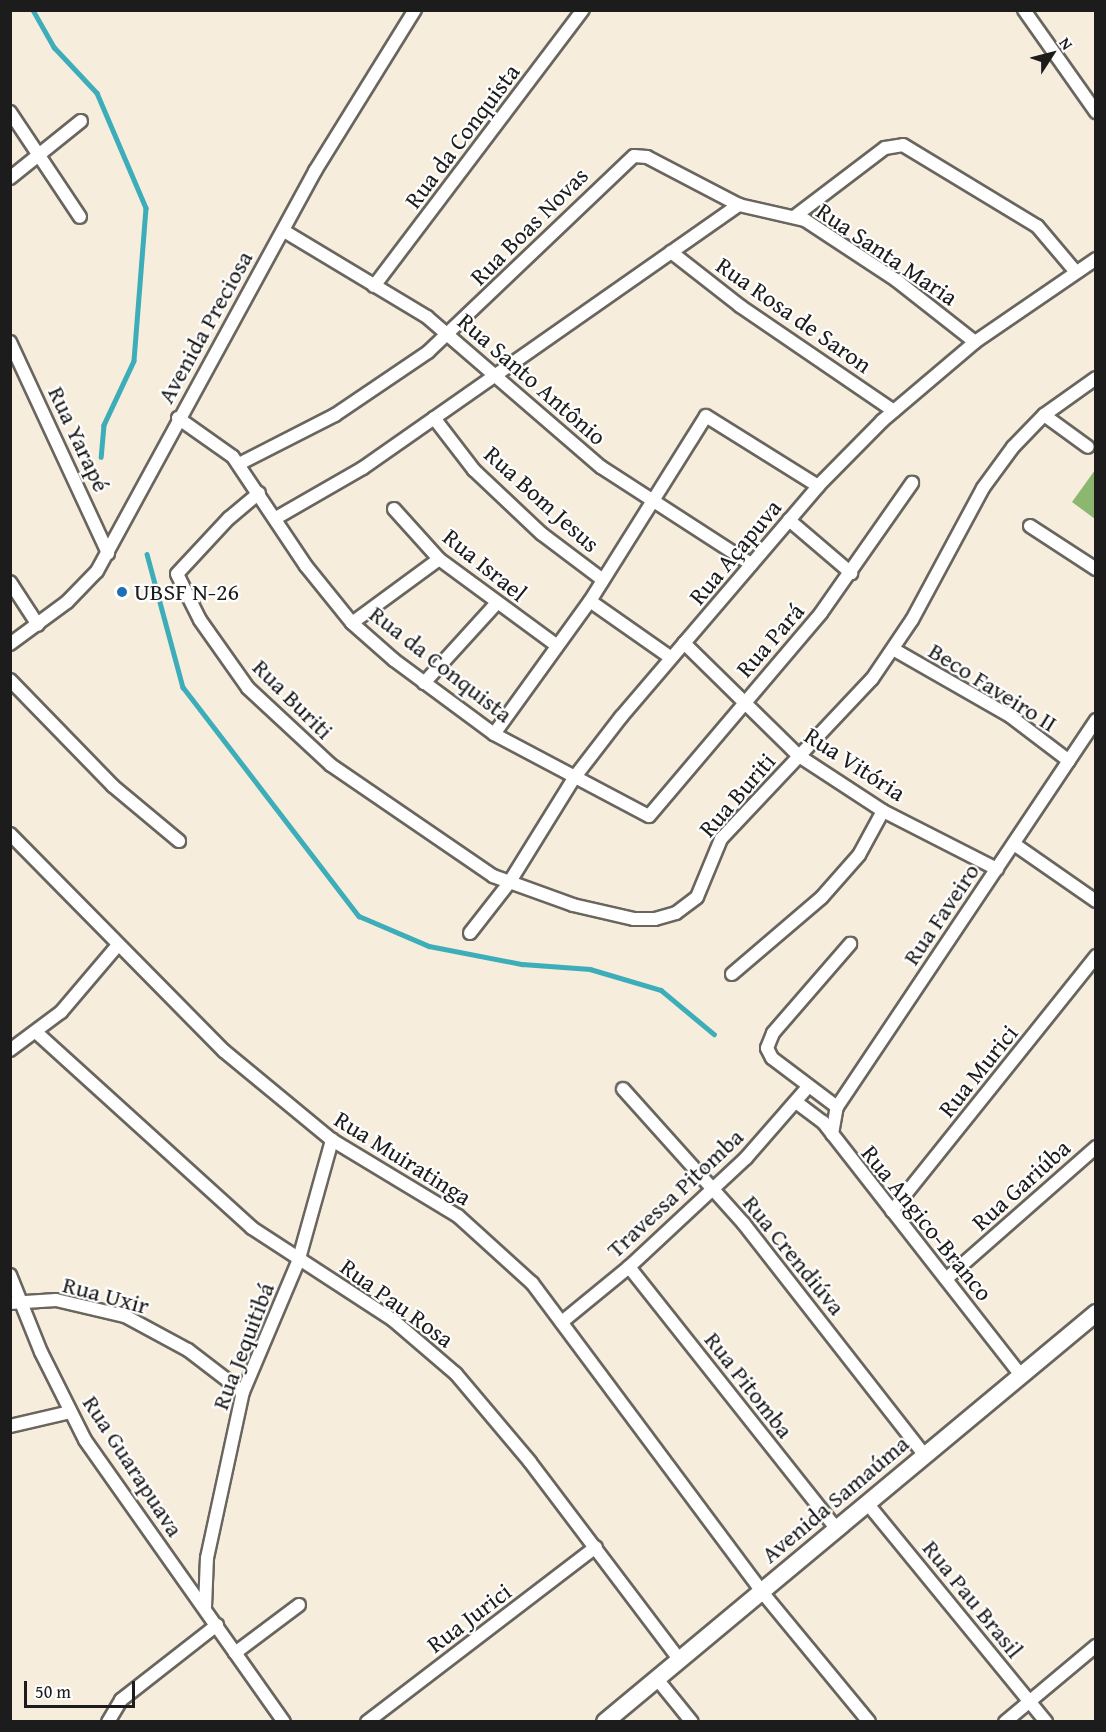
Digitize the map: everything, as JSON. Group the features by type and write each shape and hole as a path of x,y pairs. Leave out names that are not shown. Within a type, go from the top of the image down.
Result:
{"street":[{"name":"Avenida Preciosa","path":"10,644 38,625 83,586 108,553 178,418 284,231 315,171 415,10"},
{"name":"Rua da Conquista","path":"374,286 583,10"},
{"path":"1024,10 1095,112"},
{"path":"10,112 80,217"},
{"path":"10,178 81,121"},
{"path":"794,217 885,148 903,145 1037,226 1076,272"},
{"name":"Rua Santa Maria","path":"638,156 739,205 794,217 815,226 896,280 975,342"},
{"name":"Rua Boas Novas","path":"239,464 345,409 392,379 448,333 519,269 629,158 638,156"},
{"path":"276,518 363,468 494,373 739,205"},
{"name":"Rua Santo Antônio","path":"284,231 448,333 601,467 654,499 751,564"},
{"name":"Rua Rosa de Saron","path":"671,252 740,306 894,411"},
{"name":"Rua Açapuva","path":"470,933 509,884 574,777 670,657 818,486 894,411 975,342 1095,259"},
{"name":"Rua Yarapé","path":"10,342 108,553"},
{"name":"Rua Buriti","path":"259,493 229,518 179,572 200,620 231,667 293,733 382,802 463,858 509,884 634,919 668,917 697,897 721,839 849,705 893,649 983,488 1044,415 1095,378"},
{"path":"1044,415 1088,447"},
{"path":"494,734 556,645 590,601 706,416 818,486"},
{"name":"Rua da Conquista","path":"178,418 224,449 239,464 306,566 352,623 424,683 494,734 649,816"},
{"name":"Rua Bom Jesus","path":"434,418 474,470 542,534 603,580"},
{"name":"Rua Pará","path":"649,816 851,573 912,483"},
{"name":"Rua Israel","path":"394,509 439,559 496,604 556,645"},
{"path":"789,520 851,573"},
{"path":"1030,526 1095,569"},
{"path":"352,623 439,559"},
{"path":"10,582 38,625"},
{"path":"590,601 670,657"},
{"path":"424,683 496,604"},
{"name":"Rua Vitória","path":"684,643 799,756 883,811 997,868"},
{"name":"Beco Faveiro II","path":"893,649 1010,716 1069,761"},
{"path":"10,680 113,786 179,841"},
{"name":"Rua Faveiro","path":"832,1134 837,1107 1095,720"},
{"path":"732,974 822,897 859,855 883,811"},
{"name":"Rua Muiratinga","path":"10,834 224,1051 332,1140 458,1216 515,1266 563,1321 762,1592 869,1722"},
{"path":"1014,844 1094,896"},
{"path":"837,1107 808,1087 768,1053 773,1034 850,944"},
{"path":"10,1050 37,1033 86,986 118,945"},
{"name":"Rua Murici","path":"892,1211 1095,956"},
{"name":"Rua Pau Rosa","path":"37,1033 252,1228 298,1262 393,1320 456,1374 596,1547 680,1659"},
{"name":"Travessa Pitomba","path":"563,1321 629,1267 713,1190 808,1087"},
{"name":"Rua Crendiúva","path":"623,1089 713,1190 924,1454"},
{"name":"Rua Angico-Branco","path":"796,1102 832,1134 1021,1375"},
{"name":"Rua Jequitibá","path":"205,1607 208,1547 243,1392 298,1262 332,1140"},
{"name":"Rua Gariúba","path":"946,1279 1095,1147"},
{"name":"Rua Pitomba","path":"629,1267 837,1529"},
{"name":"Rua Guarapuava","path":"10,1275 15,1302 70,1412 112,1480 205,1607 284,1722"},
{"name":"Rua Uxir","path":"15,1302 56,1300 125,1316 188,1350 243,1392"},
{"name":"Avenida Samaúma","path":"605,1722 1095,1313"},
{"path":"10,1426 70,1412"},
{"name":"Rua Pau Brasil","path":"867,1503 1046,1722"},
{"name":"Rua Jurici","path":"367,1722 596,1547"},
{"path":"235,1653 299,1605"},
{"path":"108,1720 165,1663 217,1625"},
{"path":"1005,1722 1095,1646"},
{"path":"657,1678 692,1722"}],"green space":[{"path":"1095,470 1095,519 1072,502"}],"waterway":[{"path":"33,10 54,47 97,93 146,208 134,361 104,425 101,457"},
{"path":"147,554 183,687 359,916 429,946 522,964 590,969 661,990 714,1034"}],"place":[{"name":"UBSF N-26","path":"122,592"}]}
